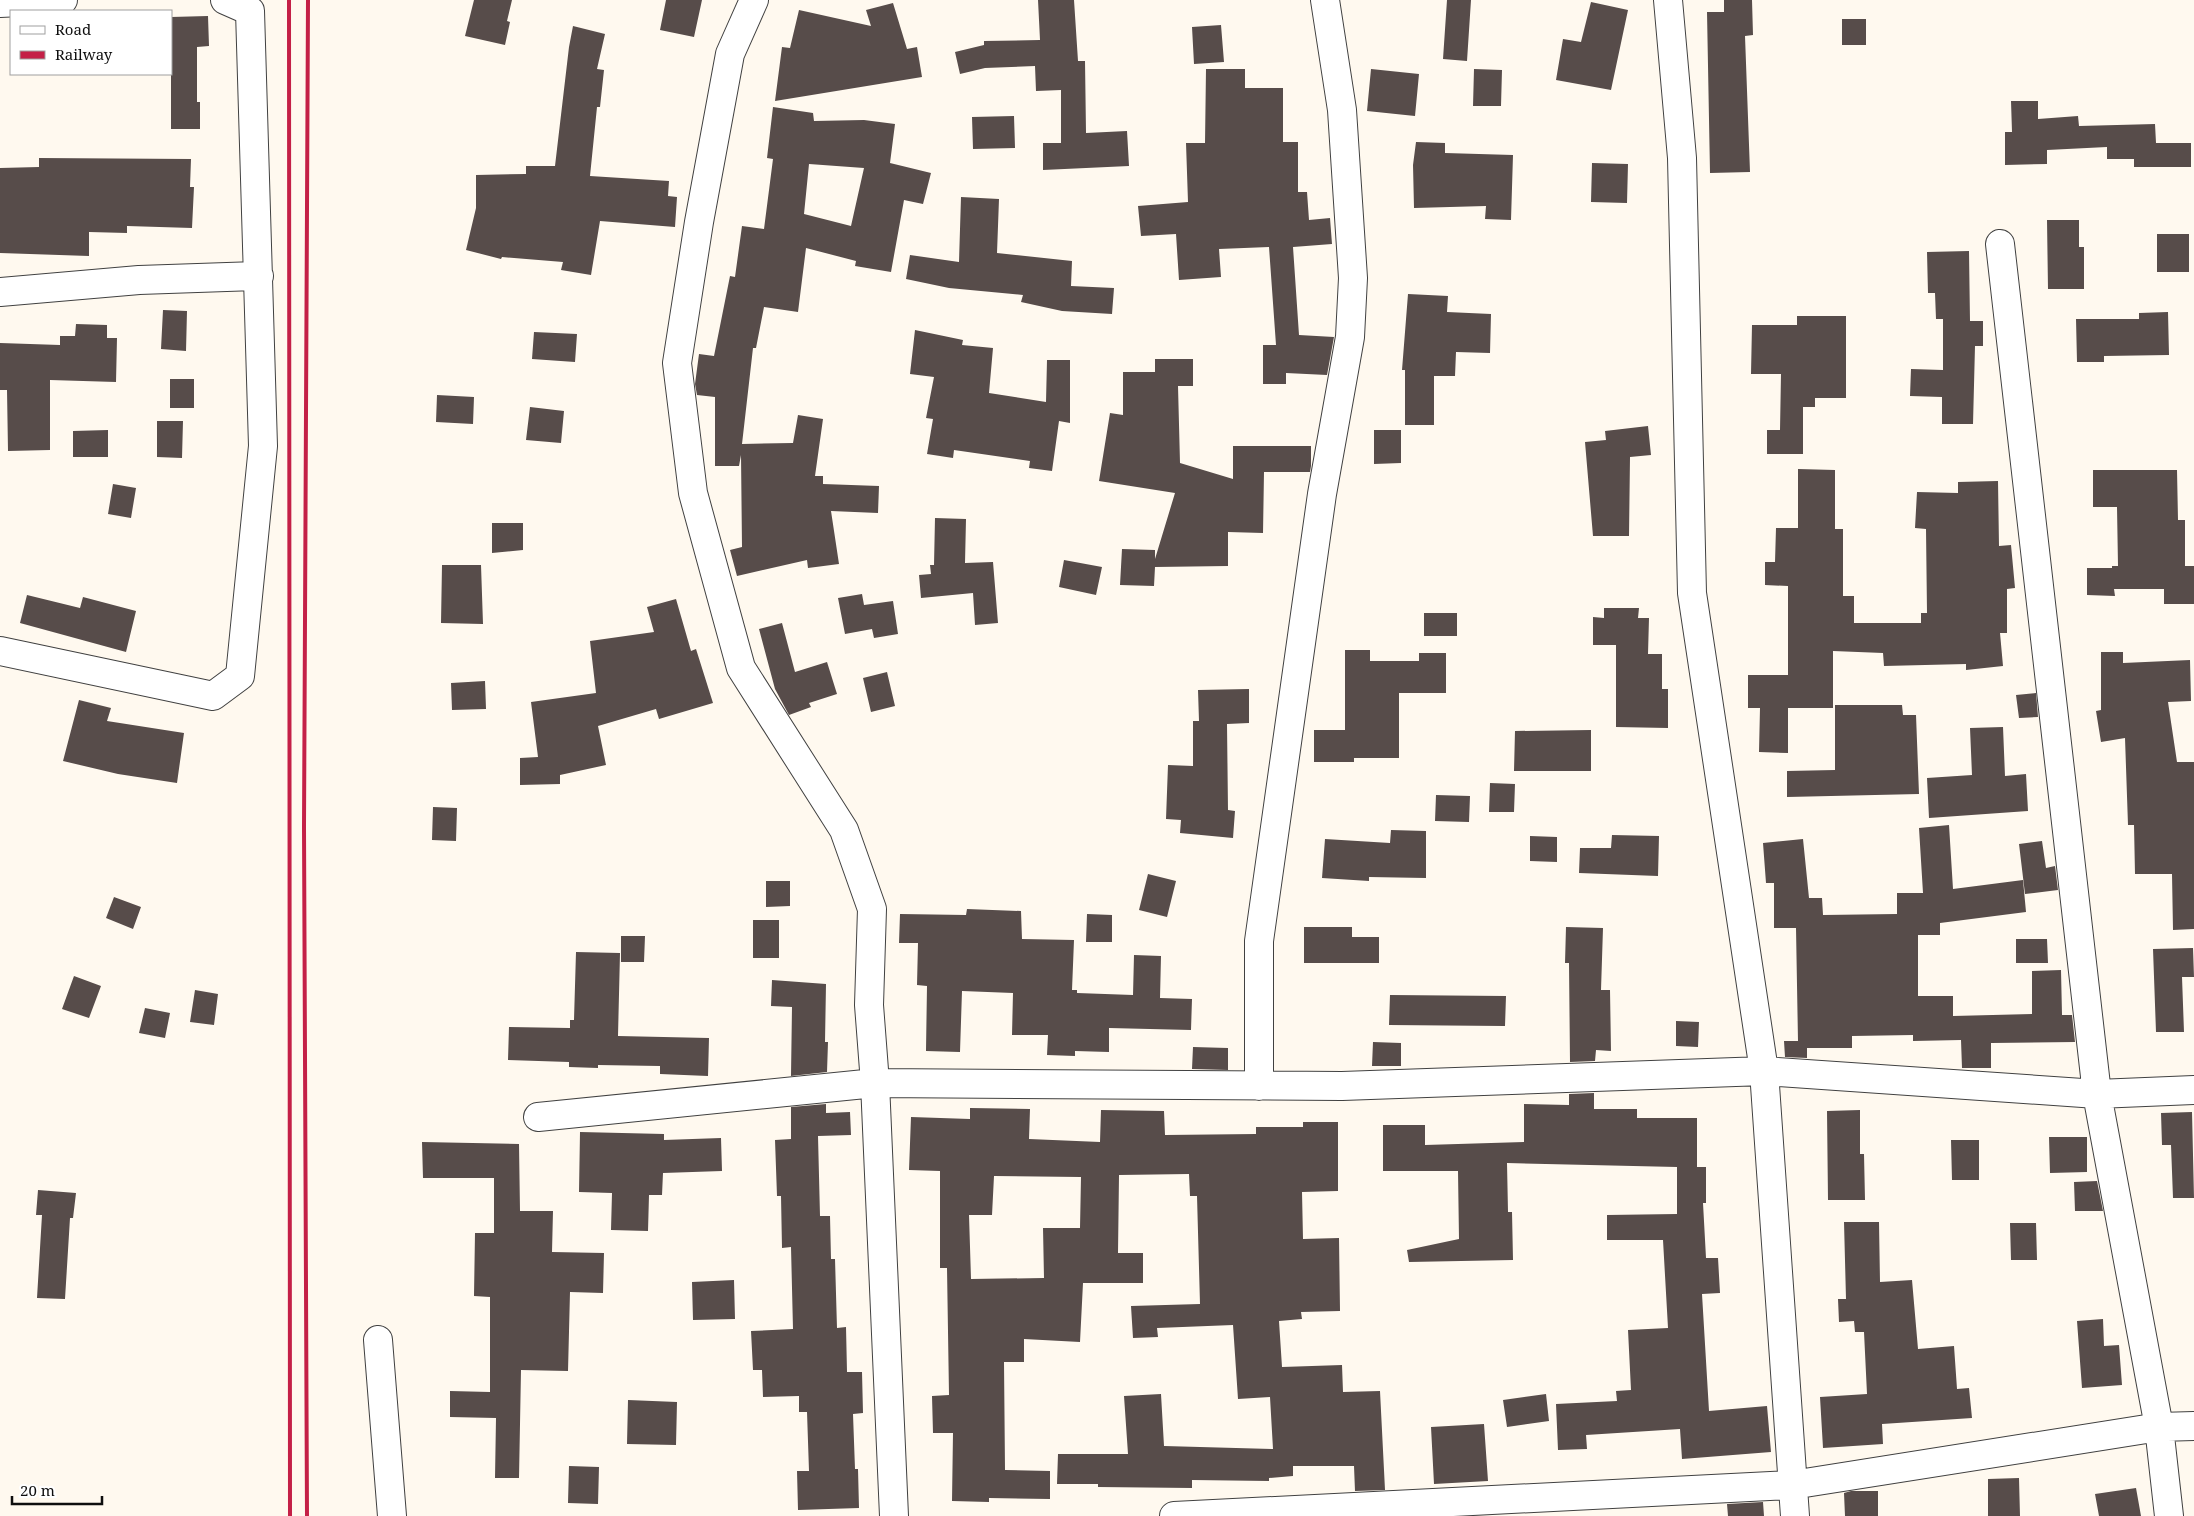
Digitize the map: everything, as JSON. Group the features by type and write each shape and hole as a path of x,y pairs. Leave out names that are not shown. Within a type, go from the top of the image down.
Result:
{"street":[{"path":"0,3 63,0"},
{"path":"0,651 213,696 240,676 263,446 250,11 225,0"},
{"path":"754,0 730,54 699,222 677,363 694,493 741,668 844,830 872,909 869,1005 875,1084 894,1516"},
{"path":"1259,1086 1259,941 1322,494 1350,337 1353,278 1342,110 1325,0"},
{"path":"1668,0 1682,158 1692,593 1764,1070 1795,1516"},
{"path":"2000,244 2097,1094 2159,1427 2169,1516"},
{"path":"0,292 139,280 259,276"},
{"path":"538,1117 875,1084 1342,1086 1764,1070 2097,1094 2194,1090"},
{"path":"378,1340 392,1516"},
{"path":"1174,1516 1792,1485 2159,1427 2194,1426"}],"building":[{"path":"474,0 512,0 507,21 510,22 505,45 465,36"},
{"path":"666,0 702,0 694,37 660,30"},
{"path":"1038,0 1074,0 1078,61 1085,61 1086,133 1127,131 1129,166 1043,170 1043,143 1061,143 1061,90 1036,91 1035,66 985,68 960,74 955,52 984,45 984,41 1040,40"},
{"path":"1447,0 1471,0 1467,61 1443,59"},
{"path":"1724,0 1752,0 1753,35 1745,36 1750,172 1710,173 1707,12 1724,12"},
{"path":"1591,2 1628,10 1611,90 1556,80 1563,39 1581,42"},
{"path":"893,3 907,49 917,47 922,77 775,101 782,47 790,48 799,10 871,26 866,10"},
{"path":"208,16 209,46 197,47 197,102 200,102 200,129 171,129 172,17"},
{"path":"1842,19 1866,19 1866,45 1842,45"},
{"path":"1221,25 1224,62 1194,64 1192,27"},
{"path":"573,26 605,34 597,69 604,70 600,107 597,107 590,176 669,181 668,196 677,197 675,227 600,221 591,275 561,270 563,262 502,257 501,259 466,250 476,208 476,175 526,174 526,166 555,166"},
{"path":"1206,69 1245,69 1245,88 1283,88 1283,142 1298,142 1298,192 1307,192 1309,220 1330,218 1332,244 1293,247 1299,335 1334,337 1327,375 1286,373 1286,384 1263,384 1263,345 1276,345 1269,247 1219,249 1221,277 1179,280 1176,234 1141,236 1138,206 1188,202 1186,143 1205,143"},
{"path":"1371,69 1419,74 1415,116 1367,111"},
{"path":"1474,69 1502,70 1501,106 1473,106"},
{"path":"2011,101 2038,101 2038,119 2078,116 2079,126 2155,124 2156,143 2191,143 2191,167 2134,167 2134,159 2107,159 2107,147 2047,150 2047,164 2005,165 2005,132 2012,132"},
{"path":"773,107 813,113 814,121 864,120 895,124 890,163 931,173 923,204 904,200 891,272 855,266 856,261 806,248 798,312 764,307 756,348 753,348 742,444 793,443 798,415 823,419 815,476 823,476 823,484 879,486 878,513 831,511 839,564 808,568 807,560 737,576 730,550 742,547 741,455 739,466 715,466 715,397 697,395 695,384 699,354 714,356 730,276 735,277 742,226 764,229 773,159 767,158","holes":["809,164 864,168 851,226 804,214"]},
{"path":"1014,116 1015,148 973,149 972,117"},
{"path":"1416,142 1445,143 1445,153 1513,155 1511,220 1485,219 1486,206 1414,208 1413,165"},
{"path":"39,158 191,159 190,187 194,187 192,228 127,226 127,233 89,232 89,256 0,253 0,168 39,167"},
{"path":"1592,163 1628,164 1627,203 1591,202"},
{"path":"961,197 999,199 997,253 1072,261 1071,286 1114,288 1112,314 1062,311 1021,302 1023,295 949,288 906,279 910,255 959,262"},
{"path":"2047,220 2079,220 2079,247 2084,247 2084,289 2048,289"},
{"path":"2157,234 2189,234 2189,272 2157,272"},
{"path":"1969,251 1970,321 1983,321 1983,346 1975,346 1973,424 1942,424 1942,397 1910,396 1911,369 1943,370 1943,319 1936,319 1935,293 1928,293 1927,252"},
{"path":"1408,294 1448,296 1447,312 1491,314 1490,353 1456,352 1455,376 1434,376 1434,425 1405,425 1405,370 1402,370"},
{"path":"163,310 187,311 186,351 161,349"},
{"path":"2168,312 2169,355 2104,356 2104,362 2077,362 2076,319 2139,319 2139,313"},
{"path":"1797,316 1846,316 1846,398 1815,398 1815,407 1803,407 1803,454 1767,454 1767,430 1780,430 1781,374 1751,374 1752,325 1797,325"},
{"path":"76,324 107,325 107,338 117,338 116,382 50,380 50,450 8,451 7,390 0,390 0,343 60,345 60,336 75,336"},
{"path":"915,330 963,340 962,345 993,348 989,393 1046,402 1047,360 1070,360 1070,423 1059,421 1052,471 1029,468 1030,461 954,450 953,458 927,454 933,419 926,418 934,377 910,374"},
{"path":"534,332 577,334 575,362 532,359"},
{"path":"1155,359 1193,359 1193,386 1178,386 1180,463 1233,479 1233,446 1311,446 1311,466 1310,472 1264,472 1263,533 1228,532 1228,566 1155,567 1154,586 1120,585 1122,549 1155,550 1155,559 1175,493 1099,481 1110,413 1123,415 1123,372 1155,372"},
{"path":"170,379 194,379 194,408 170,408"},
{"path":"437,395 474,397 473,424 436,422"},
{"path":"530,407 564,411 561,443 526,440"},
{"path":"157,421 183,421 182,458 157,457"},
{"path":"1648,426 1651,455 1630,457 1629,536 1593,536 1585,442 1606,440 1605,431"},
{"path":"108,430 108,457 73,457 73,431"},
{"path":"1374,430 1401,430 1401,463 1374,464"},
{"path":"1798,469 1835,470 1835,529 1843,529 1843,596 1854,596 1854,623 1921,623 1921,613 1927,613 1926,529 1915,528 1917,492 1958,493 1958,482 1998,481 1999,546 2011,545 2015,588 2007,589 2007,633 2000,633 2003,666 1966,670 1966,664 1884,666 1883,653 1833,651 1833,708 1788,708 1788,753 1759,752 1760,708 1748,708 1748,675 1788,675 1788,586 1765,585 1765,562 1775,562 1776,528 1798,528"},
{"path":"2093,470 2177,470 2178,520 2185,520 2185,566 2194,566 2194,604 2164,604 2164,589 2114,589 2115,596 2087,595 2087,568 2112,568 2112,566 2118,566 2117,507 2093,507"},
{"path":"113,484 136,488 131,518 108,514"},
{"path":"935,518 966,519 965,563 993,562 998,623 975,625 973,593 921,598 919,575 931,574 930,565 934,565"},
{"path":"492,523 523,523 523,550 492,553"},
{"path":"1064,560 1102,567 1096,595 1059,587"},
{"path":"442,565 481,565 483,624 441,623"},
{"path":"862,594 864,605 893,601 898,634 874,638 872,629 845,634 838,598"},
{"path":"27,595 80,608 83,597 136,611 126,652 20,623"},
{"path":"676,599 691,651 696,649 713,703 659,719 656,709 598,726 606,765 560,775 560,784 520,785 520,758 538,757 531,702 596,693 590,641 654,632 647,607"},
{"path":"1604,608 1639,608 1638,618 1649,618 1648,654 1662,654 1662,689 1668,689 1668,728 1616,727 1616,645 1593,645 1593,617 1604,618"},
{"path":"1424,613 1457,613 1457,636 1424,636"},
{"path":"782,623 795,672 827,662 837,694 809,703 811,707 789,715 775,689 759,629"},
{"path":"1345,650 1370,650 1370,661 1419,661 1419,653 1446,653 1446,693 1399,693 1399,758 1354,758 1354,762 1314,762 1314,730 1345,730"},
{"path":"2101,652 2123,652 2123,663 2190,660 2191,701 2168,702 2177,762 2194,762 2194,929 2173,930 2172,874 2135,874 2134,825 2128,825 2125,738 2101,742 2096,711 2101,710"},
{"path":"887,672 895,706 871,712 863,678"},
{"path":"485,681 486,709 452,710 451,683"},
{"path":"1249,689 1249,723 1227,724 1228,810 1235,811 1233,838 1180,833 1181,820 1166,819 1168,765 1193,766 1193,721 1199,721 1198,690"},
{"path":"2036,693 2038,717 2019,718 2016,695"},
{"path":"79,700 111,708 107,721 184,733 177,783 118,774 63,761"},
{"path":"1835,705 1902,705 1903,715 1916,715 1919,794 1787,797 1787,771 1835,770"},
{"path":"2003,727 2005,776 2026,774 2028,811 1929,818 1927,778 1972,775 1970,728"},
{"path":"1591,730 1591,771 1514,771 1515,731"},
{"path":"1490,783 1515,784 1514,812 1489,812"},
{"path":"1436,795 1470,796 1469,822 1435,821"},
{"path":"433,807 457,808 456,841 432,840"},
{"path":"1949,825 1953,889 2023,880 2026,912 1940,923 1940,935 1918,935 1918,996 1953,996 1953,1016 2032,1014 2032,971 2061,970 2062,1015 2072,1015 2075,1042 1991,1043 1991,1068 1962,1068 1961,1040 1913,1041 1913,1035 1852,1036 1852,1048 1807,1048 1807,1058 1785,1057 1784,1041 1798,1041 1796,928 1774,928 1774,883 1766,883 1763,843 1803,839 1809,898 1822,898 1823,915 1897,914 1897,893 1923,893 1919,828"},
{"path":"1391,830 1426,831 1426,878 1369,877 1369,881 1322,878 1325,839 1390,843"},
{"path":"1612,835 1659,836 1658,876 1579,873 1580,848 1611,848"},
{"path":"1530,836 1557,837 1557,862 1530,861"},
{"path":"2042,841 2046,868 2055,866 2058,890 2025,894 2019,844"},
{"path":"1148,874 1176,881 1167,917 1139,910"},
{"path":"766,881 790,881 790,906 766,907"},
{"path":"114,897 141,907 133,929 106,918"},
{"path":"967,909 1021,911 1022,939 1074,940 1072,990 1077,990 1077,993 1133,995 1134,955 1161,956 1160,998 1192,999 1191,1030 1109,1028 1109,1052 1075,1051 1075,1056 1047,1055 1048,1035 1012,1035 1013,993 962,991 960,1052 926,1051 927,986 917,985 918,943 899,943 900,914 966,915"},
{"path":"1087,914 1112,915 1112,942 1086,942"},
{"path":"753,920 779,920 779,958 753,958"},
{"path":"1304,927 1352,927 1352,937 1379,937 1379,963 1304,963"},
{"path":"1566,927 1603,928 1601,990 1610,990 1611,1051 1596,1050 1595,1061 1570,1062 1569,963 1565,963"},
{"path":"621,936 645,936 644,962 621,962"},
{"path":"2016,939 2047,939 2048,963 2016,963"},
{"path":"2193,948 2194,977 2182,977 2184,1032 2156,1032 2153,949"},
{"path":"576,952 620,953 618,1036 709,1038 708,1076 660,1074 660,1066 598,1065 598,1068 569,1067 569,1062 508,1060 509,1027 570,1028 570,1020 574,1020"},
{"path":"74,976 101,986 89,1018 62,1009"},
{"path":"772,980 826,984 825,1042 828,1042 827,1072 791,1076 792,1007 771,1006"},
{"path":"195,990 218,994 214,1025 190,1022"},
{"path":"1390,995 1506,996 1505,1026 1389,1025"},
{"path":"145,1008 170,1013 165,1038 139,1033"},
{"path":"1676,1021 1699,1022 1698,1047 1676,1046"},
{"path":"1373,1042 1401,1043 1401,1066 1372,1066"},
{"path":"1193,1047 1228,1048 1228,1070 1192,1069"},
{"path":"1594,1093 1594,1109 1637,1109 1637,1118 1697,1118 1697,1167 1706,1167 1706,1203 1703,1203 1706,1258 1718,1258 1720,1293 1702,1294 1709,1411 1767,1406 1771,1452 1682,1459 1680,1429 1586,1435 1587,1449 1558,1450 1556,1404 1617,1401 1616,1391 1631,1390 1628,1330 1668,1328 1663,1240 1607,1240 1607,1215 1677,1214 1677,1167 1507,1163 1508,1212 1512,1212 1513,1260 1409,1262 1407,1250 1459,1239 1458,1171 1383,1171 1383,1125 1425,1125 1425,1145 1524,1142 1524,1104 1569,1105 1569,1094"},
{"path":"826,1104 826,1113 850,1112 851,1135 818,1136 820,1216 830,1216 831,1259 835,1259 837,1328 846,1327 847,1372 862,1372 863,1413 853,1414 855,1469 858,1469 859,1508 798,1510 797,1471 809,1471 807,1412 799,1412 799,1396 763,1397 762,1370 753,1370 751,1331 793,1329 791,1247 782,1248 781,1196 777,1196 775,1140 791,1139 791,1107"},
{"path":"970,1108 1030,1109 1029,1139 1100,1142 1101,1110 1164,1111 1165,1135 1256,1134 1256,1127 1303,1127 1303,1122 1338,1122 1338,1191 1302,1192 1303,1239 1339,1238 1340,1311 1301,1312 1302,1319 1279,1321 1282,1367 1342,1365 1343,1392 1380,1391 1385,1490 1355,1491 1354,1466 1293,1466 1293,1476 1269,1478 1269,1481 1192,1480 1192,1488 1098,1487 1098,1484 1057,1484 1058,1454 1128,1454 1124,1396 1161,1394 1164,1446 1273,1449 1270,1397 1238,1399 1233,1325 1157,1328 1158,1337 1133,1338 1131,1306 1200,1304 1197,1196 1190,1196 1189,1174 1119,1175 1118,1253 1143,1253 1143,1283 1083,1283 1080,1342 1024,1339 1024,1362 1004,1362 1005,1470 1050,1471 1050,1499 989,1498 989,1502 952,1501 953,1433 933,1433 932,1396 949,1395 947,1268 940,1268 940,1171 909,1170 911,1117 970,1119","holes":["994,1176 1081,1177 1080,1228 1043,1228 1044,1278 971,1279 969,1215 992,1215"]},
{"path":"1860,1110 1860,1154 1864,1154 1865,1200 1828,1200 1827,1111"},
{"path":"2192,1112 2194,1198 2173,1198 2171,1145 2162,1145 2161,1113"},
{"path":"580,1132 664,1134 664,1140 721,1138 722,1171 663,1173 662,1195 649,1195 648,1231 611,1230 612,1193 579,1192"},
{"path":"2049,1137 2087,1137 2087,1172 2050,1173"},
{"path":"1951,1140 1979,1140 1979,1180 1952,1180"},
{"path":"422,1142 519,1144 520,1211 553,1211 552,1252 604,1253 603,1293 570,1292 568,1371 521,1370 519,1478 495,1478 496,1418 450,1417 450,1391 490,1392 490,1297 474,1296 475,1233 494,1233 494,1178 423,1178"},
{"path":"2097,1181 2103,1211 2075,1211 2074,1182"},
{"path":"38,1190 76,1193 73,1218 70,1218 65,1299 37,1298 42,1215 36,1215"},
{"path":"1844,1222 1879,1222 1880,1282 1912,1280 1918,1349 1954,1346 1957,1389 1969,1388 1972,1418 1882,1424 1883,1444 1823,1448 1820,1397 1867,1394 1864,1332 1855,1332 1854,1321 1839,1322 1838,1299 1846,1299"},
{"path":"2010,1223 2036,1223 2037,1260 2011,1260"},
{"path":"734,1280 735,1319 693,1320 692,1282"},
{"path":"2103,1319 2104,1346 2119,1345 2122,1385 2082,1388 2077,1321"},
{"path":"1546,1394 1549,1421 1507,1427 1503,1400"},
{"path":"628,1400 677,1402 676,1445 627,1444"},
{"path":"1484,1424 1488,1481 1434,1484 1431,1427"},
{"path":"569,1466 599,1467 598,1504 568,1503"},
{"path":"2019,1478 2020,1516 1988,1516 1988,1479"},
{"path":"2136,1488 2141,1516 2099,1516 2095,1494"},
{"path":"1851,1491 1878,1491 1878,1516 1845,1516 1844,1493"},
{"path":"1763,1502 1764,1516 1728,1516 1727,1504"}],"railway":[{"path":"289,0 290,1516"},
{"path":"307,1516 304,827 308,0"}]}
